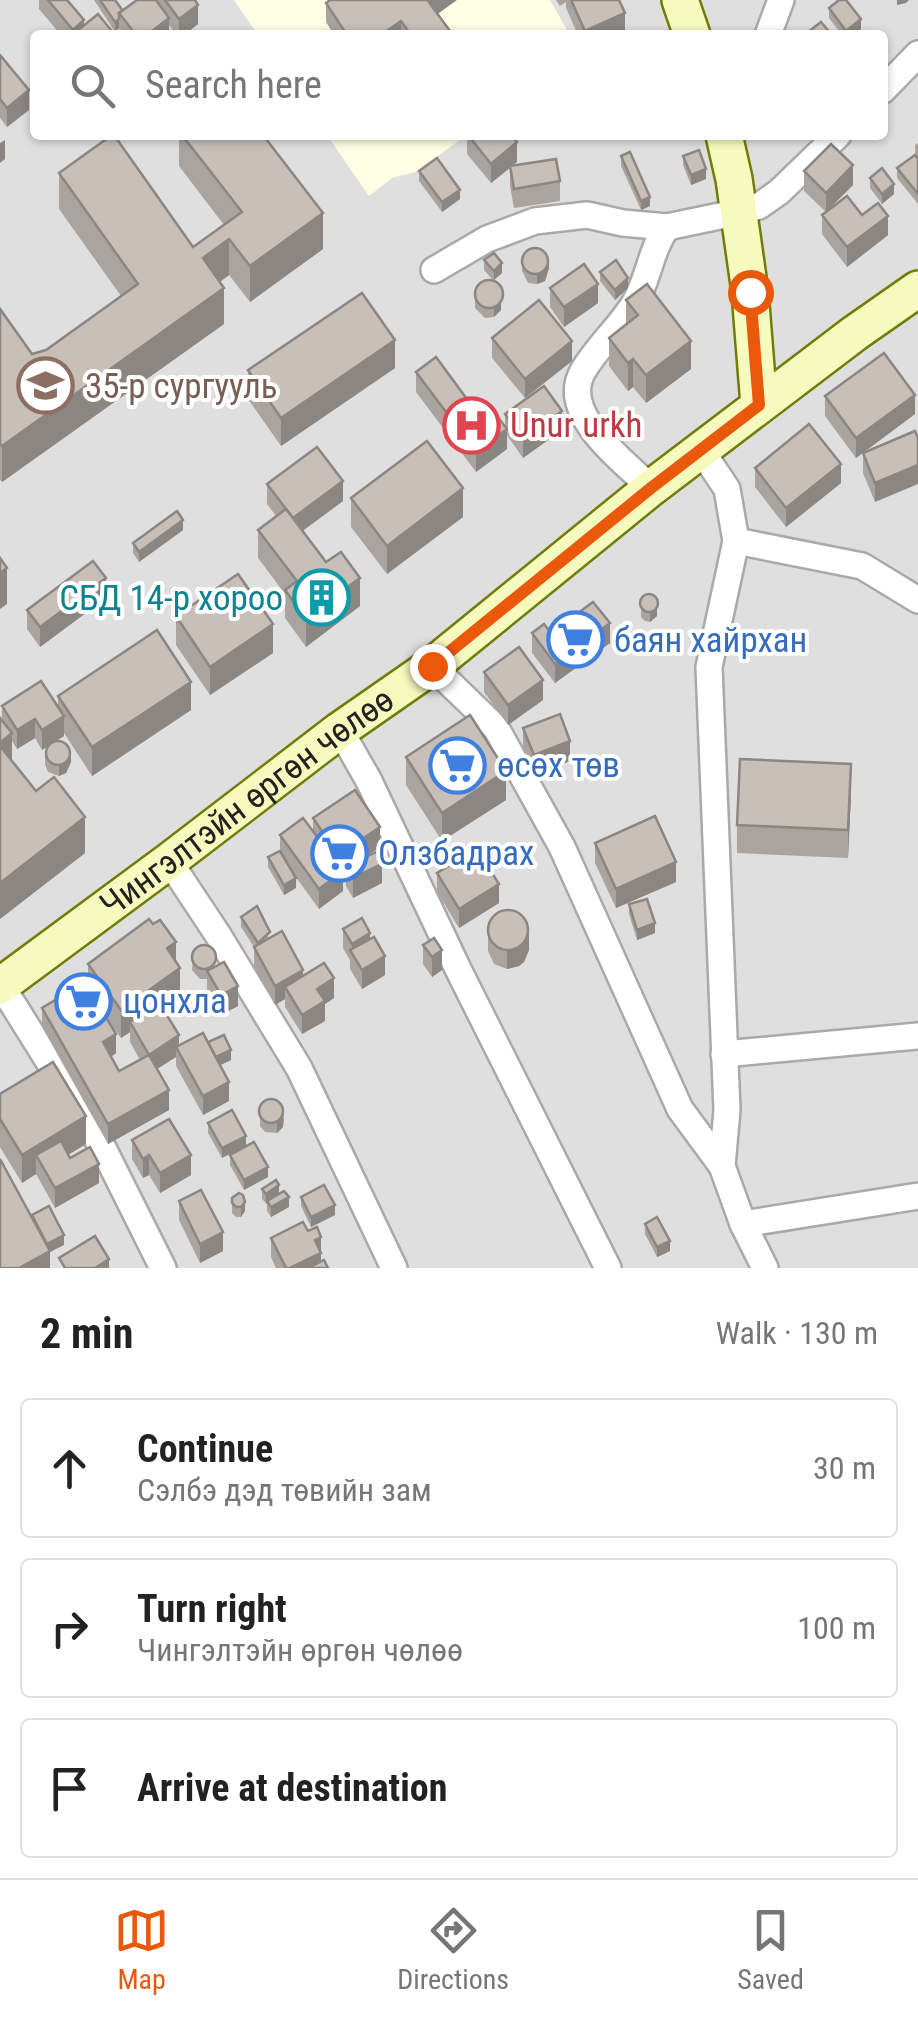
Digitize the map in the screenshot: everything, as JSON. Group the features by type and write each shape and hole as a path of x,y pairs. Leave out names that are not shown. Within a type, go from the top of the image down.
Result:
{"main road":[{"path":"680,0 690,30"},
{"path":"727,140 750,292 759,405"},
{"name":"Чингэлтэйн өргөн чөлөө","path":"0,985 340,730 432,666 700,450 918,290"}],"street":[{"path":"770,30 781,0"},
{"path":"888,85 918,54"},
{"path":"434,270 487,239 535,220 587,215 667,227 739,212 769,200 833,140"},
{"path":"651,488 583,416 577,392 586,366 638,298 657,241 667,227"},
{"path":"700,450 728,489 736,541 709,667 726,1110 722,1166"},
{"path":"736,541 862,566 918,600"},
{"path":"432,666 496,728 562,847 680,1109 722,1166 743,1224 765,1268"},
{"path":"340,730 369,781 608,1268"},
{"path":"169,862 299,1068 394,1268"},
{"path":"0,985 104,1150 163,1268"},
{"path":"724,1054 918,1036"},
{"path":"743,1224 918,1196"}],"shaded area":[{"path":"0,0 918,0 918,1268 0,1268"},
{"path":"234,0 550,0 567,30 255,30"},
{"path":"330,140 460,140 415,172 392,178 369,196"}],"building":[{"path":"48,0 67,0 84,20 73,30"},
{"path":"100,0 115,0 123,11 119,19 115,22"},
{"path":"137,0 156,0 169,18 153,30 132,30 119,13"},
{"path":"165,0 195,0 198,5 179,19"},
{"path":"430,0 449,30 407,30 401,21 388,30 344,30 326,3"},
{"path":"571,0 619,0 625,13 585,30"},
{"path":"846,0 861,19 845,30 829,8"},
{"path":"98,14 111,30 78,30"},
{"path":"821,22 828,30 811,30"},
{"path":"0,55 29,90 7,108 0,99"},
{"path":"105,140 118,140 193,247 242,212 186,140 267,140 323,213 250,266 229,239 203,258 224,288 2,446 0,309 32,354 46,350 138,284 59,173"},
{"path":"472,140 515,140 517,142 491,164"},
{"path":"831,144 853,165 826,193 804,171"},
{"path":"699,150 706,169 691,175 683,156"},
{"path":"630,152 650,197 641,201 621,156"},
{"path":"915,155 918,159 918,194 897,168"},
{"path":"437,158 460,190 442,202 419,171"},
{"path":"556,159 560,181 514,189 510,166"},
{"path":"882,168 894,184 882,194 870,178"},
{"path":"847,196 862,215 878,203 888,216 847,247 822,215"},
{"path":"535,248 544,252 548,261 544,270 535,274 526,270 522,261 526,252"},
{"path":"494,253 502,263 494,271 484,260"},
{"path":"616,260 628,278 615,290 600,272"},
{"path":"584,264 598,284 564,307 550,288"},
{"path":"489,280 499,284 503,294 499,304 489,308 479,304 475,294 479,284"},
{"path":"647,284 691,341 646,375 633,359 628,363 609,338 638,315 626,300"},
{"path":"362,293 395,340 281,418 248,370"},
{"path":"539,300 572,341 525,379 492,338"},
{"path":"884,353 915,395 856,438 825,396"},
{"path":"436,357 475,410 486,402 507,429 476,452 416,372"},
{"path":"544,386 562,411 523,439 505,414"},
{"path":"809,424 841,464 786,508 755,468"},
{"path":"915,431 918,465 875,483 863,453"},
{"path":"427,441 463,488 387,546 351,498"},
{"path":"317,447 343,481 293,518 267,484"},
{"path":"286,509 326,562 341,552 360,578 306,618 285,590 297,581 258,530"},
{"path":"177,511 183,520 139,552 133,543"},
{"path":"93,561 106,578 40,627 27,610"},
{"path":"238,574 273,624 210,667 176,616"},
{"path":"649,594 658,603 649,612 640,603"},
{"path":"593,602 610,623 555,664 532,633 544,624 551,633"},
{"path":"157,630 191,682 92,747 58,696"},
{"path":"519,647 543,680 508,705 484,672"},
{"path":"41,681 64,716 42,730 35,719 17,730 2,706"},
{"path":"560,714 570,741 534,755 523,728"},
{"path":"470,715 506,771 442,813 406,757"},
{"path":"0,718 12,733 0,743"},
{"path":"58,741 67,744 67,762 58,765 49,762 46,753 49,744"},
{"path":"0,746 36,791 54,777 85,817 0,883"},
{"path":"740,759 851,764 848,830 737,825"},
{"path":"355,790 380,827 338,855 313,818"},
{"path":"655,816 676,862 616,889 595,843"},
{"path":"303,818 343,871 319,889 280,835"},
{"path":"477,849 499,884 459,909 437,873"},
{"path":"280,851 296,878 284,885 268,857"},
{"path":"376,852 382,864 353,878 346,867"},
{"path":"647,899 655,923 637,930 629,904"},
{"path":"257,906 270,932 258,943 241,917"},
{"path":"508,910 522,916 528,930 522,944 508,950 494,944 488,930 494,916"},
{"path":"362,918 370,933 352,944 343,929"},
{"path":"149,919 153,924 160,920 176,942 167,948 180,968 121,1010 88,964"},
{"path":"282,931 303,970 275,986 254,947"},
{"path":"374,937 385,956 362,970 350,950"},
{"path":"434,938 442,950 432,957 423,945"},
{"path":"204,945 216,957 204,969 192,957"},
{"path":"224,962 238,986 221,995 207,971"},
{"path":"324,963 334,978 317,989 325,1001 302,1015 285,987"},
{"path":"85,982 116,1034 103,1042 119,1071 149,1055 169,1090 108,1124 42,1008"},
{"path":"160,1004 179,1035 149,1055 130,1022"},
{"path":"203,1033 229,1082 203,1096 176,1047"},
{"path":"224,1035 231,1050 216,1057 208,1042"},
{"path":"53,1062 86,1116 22,1155 0,1119 0,1094"},
{"path":"271,1099 283,1111 271,1123 259,1111"},
{"path":"232,1110 246,1136 222,1148 208,1123"},
{"path":"169,1119 191,1155 160,1173 149,1155 143,1159 132,1140"},
{"path":"61,1141 70,1158 90,1147 99,1164 55,1188 36,1155"},
{"path":"254,1142 268,1167 244,1180 230,1155"},
{"path":"0,1159 50,1251 19,1268 0,1268"},
{"path":"276,1180 279,1185 266,1194 262,1189"},
{"path":"324,1185 335,1205 311,1217 301,1197"},
{"path":"201,1190 223,1232 200,1244 179,1201"},
{"path":"284,1191 289,1197 271,1207 267,1201"},
{"path":"239,1193 245,1202 236,1207 232,1198"},
{"path":"49,1206 64,1235 47,1244 32,1215"},
{"path":"657,1217 670,1241 657,1247 645,1224"},
{"path":"303,1222 308,1231 317,1227 321,1237 315,1240 321,1253 286,1268 271,1238"},
{"path":"95,1236 109,1259 95,1268 65,1268 59,1258"},
{"path":"324,1260 328,1268 308,1268"}],"place":[{"name":"35-р сургууль","path":"46,386"},
{"name":"Unur urkh","path":"471,425"},
{"name":"СБД 14-р хороо","path":"322,598"},
{"name":"баян хайрхан","path":"575,640"},
{"name":"өсөх төв","path":"458,765"},
{"name":"Олзбадрах","path":"339,853"},
{"name":"цонхла","path":"84,1001"}],"route":[{"path":"432,666 759,405 750,292"}]}
